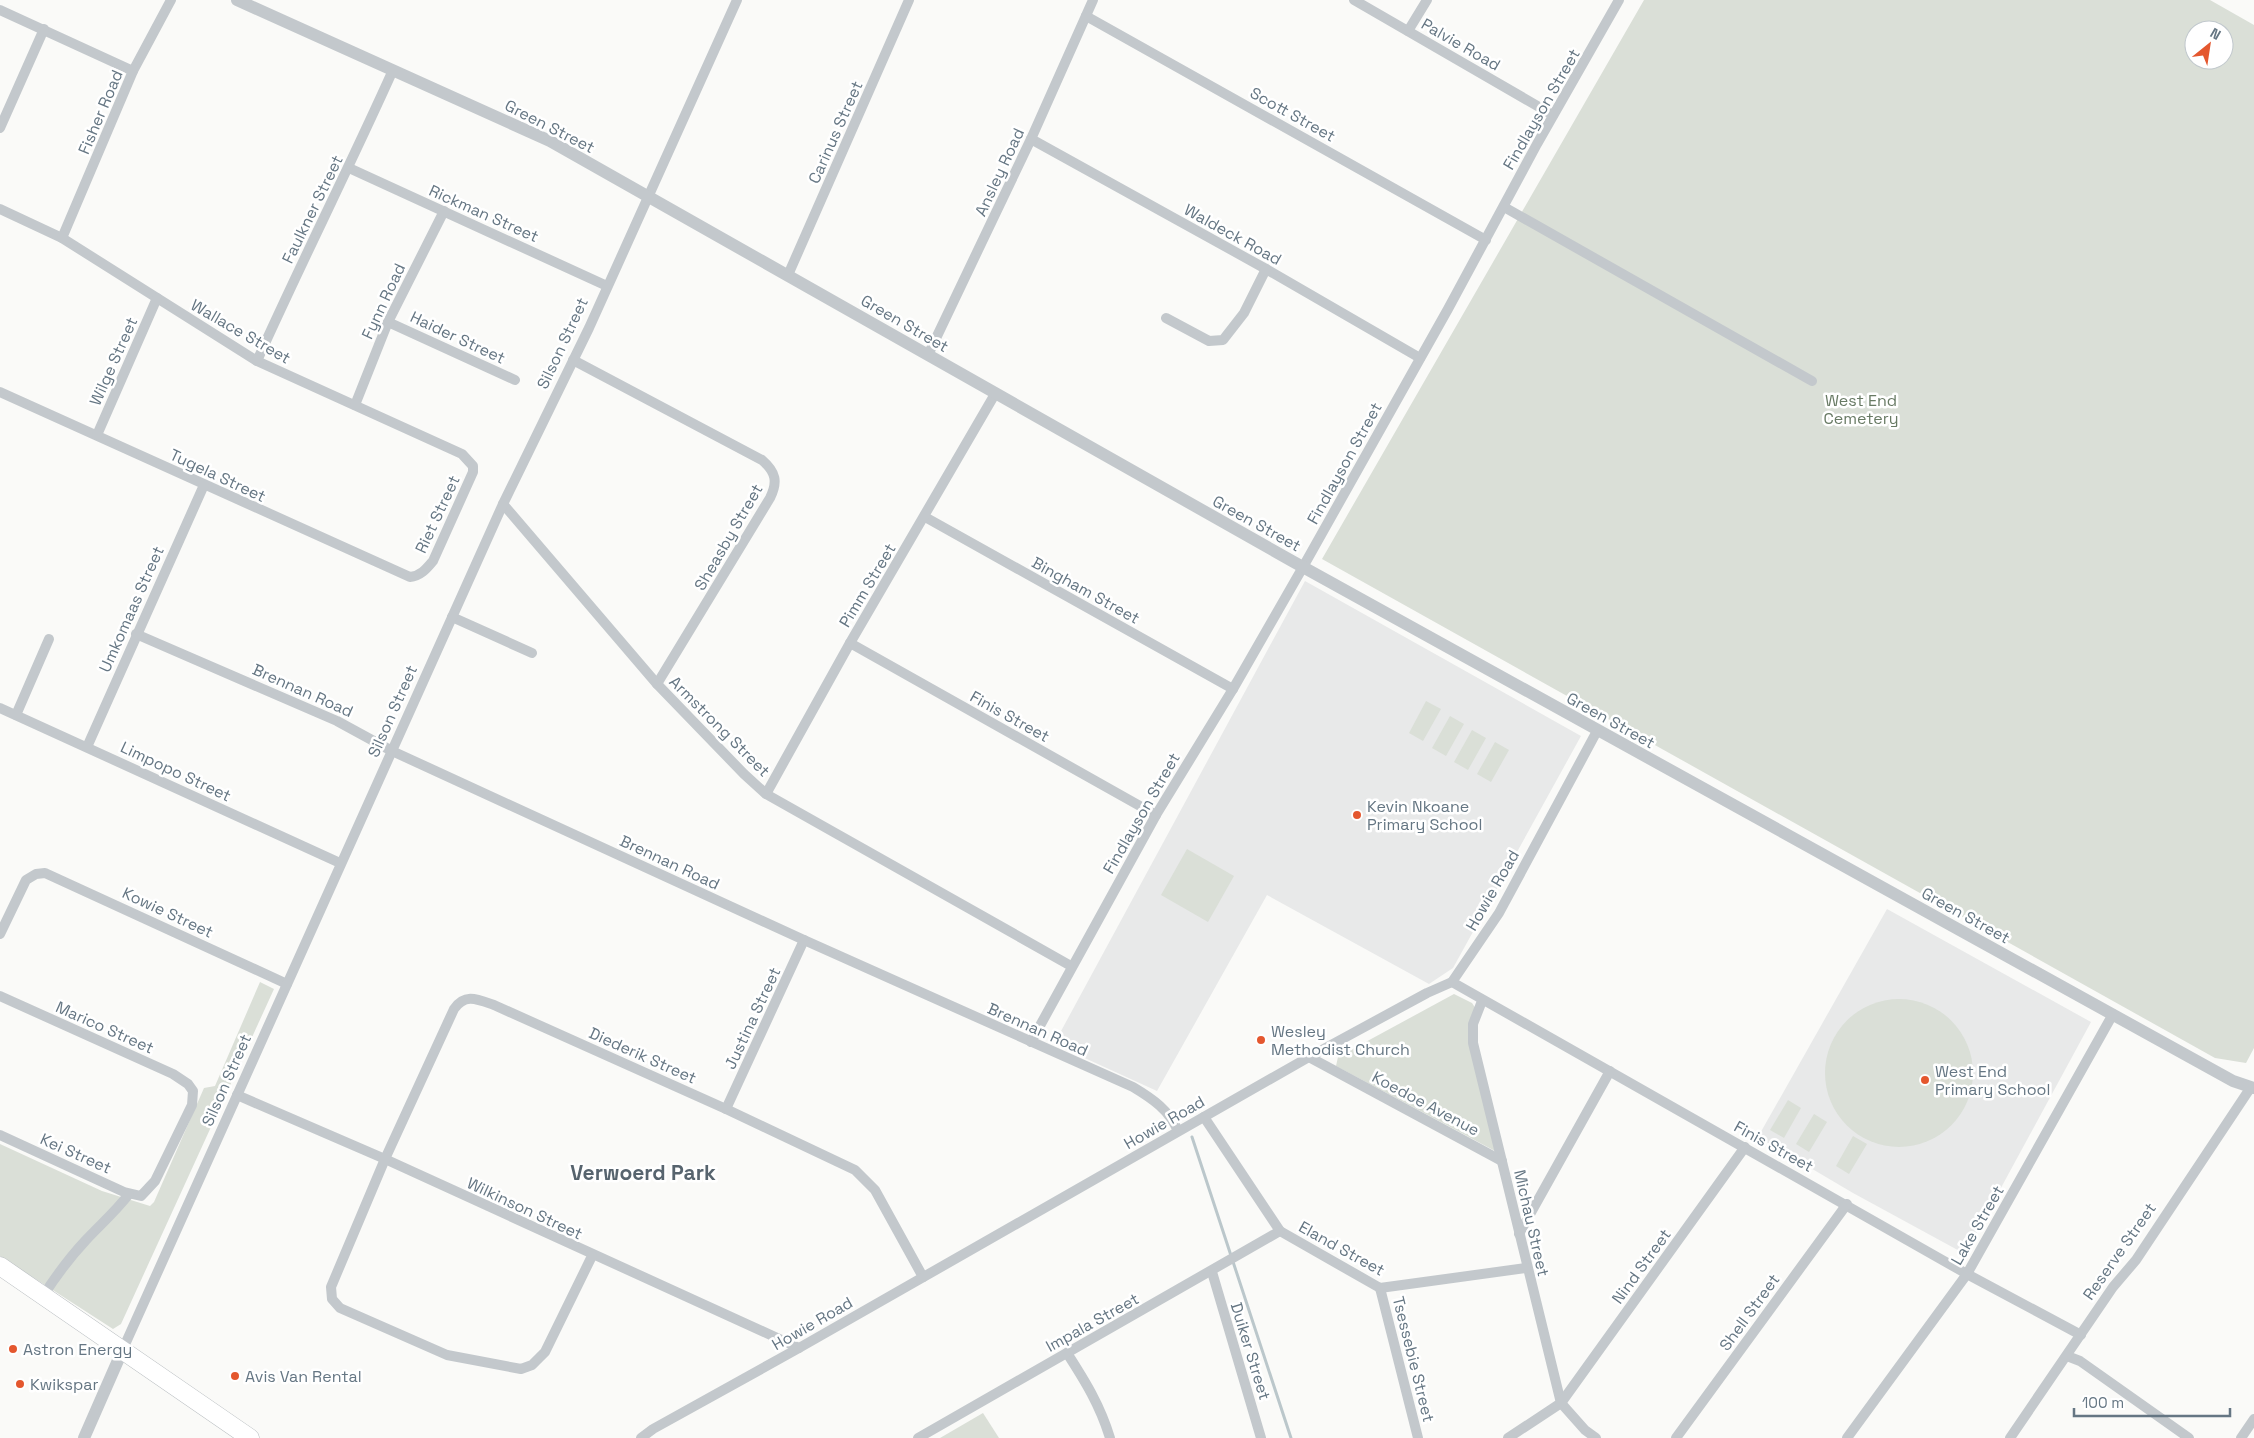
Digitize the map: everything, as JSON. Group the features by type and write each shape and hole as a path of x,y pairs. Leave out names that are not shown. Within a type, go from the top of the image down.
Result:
{"highway":[{"path":"0,1266 250,1438"}],"street":[{"name":"Fisher Road","path":"62,238 133,71 172,0"},
{"name":"Green Street","path":"237,0 550,141 995,394 1597,731 2113,1014 2233,1082 2253,1086"},
{"name":"Silson Street","path":"84,1438 340,863 503,504 573,360 737,0"},
{"name":"Carinus Street","path":"788,276 909,0"},
{"name":"Ansley Road","path":"928,355 1031,139 1093,0"},
{"name":"Palvie Road","path":"1354,0 1553,114"},
{"path":"1408,31 1427,0"},
{"name":"Findlayson Street","path":"1031,1042 1156,814 1233,688 1303,567 1486,240 1553,114 1619,0"},
{"path":"0,10 133,71"},
{"name":"Scott Street","path":"1086,16 1486,240"},
{"path":"0,128 44,29"},
{"name":"Faulkner Street","path":"257,361 300,266 349,168 393,70"},
{"name":"Waldeck Road","path":"1031,139 1266,269 1420,358"},
{"name":"Rickman Street","path":"349,168 607,286"},
{"path":"1504,206 1812,381"},
{"name":"Wallace Street","path":"0,209 62,238 257,361 462,454 473,466"},
{"name":"Fynn Road","path":"355,405 388,322 444,211"},
{"path":"1166,318 1209,341 1223,340 1244,313 1266,269"},
{"name":"Wilge Street","path":"97,435 156,298"},
{"name":"Haider Street","path":"388,322 515,380"},
{"name":"Sheasby Street","path":"573,360 762,460 773,472 776,479 775,488 770,498 657,684"},
{"name":"Tugela Street","path":"0,392 405,576 416,577 423,572"},
{"name":"Pimm Street","path":"766,794 850,643 995,394"},
{"name":"Riet Street","path":"423,572 433,561 471,478 473,466"},
{"name":"Umkomaas Street","path":"87,747 204,485"},
{"name":"Armstrong Street","path":"503,504 657,684 744,774 766,794 1071,966"},
{"name":"Bingham Street","path":"925,517 1233,688"},
{"path":"452,617 532,653"},
{"name":"Brennan Road","path":"136,634 337,721 392,751 804,940 1133,1087 1164,1108 1174,1121 1178,1131"},
{"path":"16,715 49,639"},
{"name":"Finis Street","path":"850,643 1156,814"},
{"name":"Limpopo Street","path":"0,708 340,863"},
{"name":"Howie Road","path":"641,1438 653,1429 799,1348 1309,1057 1427,993 1452,982 1499,913 1597,731"},
{"name":"Kowie Street","path":"0,934 26,880 36,874 45,873 287,984"},
{"name":"Justina Street","path":"726,1109 804,940"},
{"name":"Finis Street","path":"1452,982 1482,1001 1847,1204 1967,1274 2081,1335"},
{"name":"Marico Street","path":"0,996 173,1074 188,1084 193,1091 192,1105 155,1181 141,1196"},
{"name":"Diederik Street","path":"385,1160 454,1009 459,1002 468,997 494,1005 848,1165 863,1176 875,1190 923,1277"},
{"name":"Michau Street","path":"1482,1001 1473,1024 1473,1043 1560,1403 1585,1430 1596,1438"},
{"name":"Lake Street","path":"1847,1438 1967,1274 2113,1014"},
{"name":"Koedoe Avenue","path":"1309,1057 1502,1161"},
{"path":"1519,1234 1610,1071"},
{"name":"Reserve Street","path":"2010,1438 2113,1287 2136,1260 2253,1086"},
{"name":"Wilkinson Street","path":"237,1095 799,1348"},
{"name":"Eland Street","path":"1204,1117 1280,1231 1380,1288 1526,1268"},
{"name":"Kei Street","path":"0,1135 129,1194 141,1196"},
{"name":"Nind Street","path":"1560,1403 1745,1147"},
{"path":"385,1160 331,1287 332,1299 340,1308 447,1355 521,1369 532,1365 545,1352 592,1256"},
{"path":"43,1296 75,1252 111,1217 129,1194"},
{"name":"Shell Street","path":"1676,1438 1847,1204"},
{"name":"Impala Street","path":"918,1438 1067,1352 1212,1272 1280,1231"},
{"name":"Duiker Street","path":"1212,1272 1262,1438"},
{"name":"Tsessebie Street","path":"1380,1288 1418,1438"},
{"path":"1067,1352 1096,1398 1110,1438"},
{"path":"2067,1356 2080,1361 2190,1438"},
{"path":"1508,1438 1560,1403"},
{"path":"2241,1438 2254,1419"}],"shaded area":[{"name":"Kevin Nkoane Primary School","path":"1305,581 1581,736 1453,968 1429,984 1267,895 1157,1091 1054,1044"},
{"name":"West End Primary School","path":"1887,909 2091,1022 1965,1254 1853,1193 1758,1137"}],"green space":[{"name":"West End Cemetery","path":"1644,0 2210,0 2254,25 2254,1048 2246,1063 2215,1058 1322,559"},
{"path":"1426,701 1441,709 1423,741 1409,733"},
{"path":"1450,716 1464,724 1446,756 1432,748"},
{"path":"1472,730 1486,738 1468,770 1454,762"},
{"path":"1495,742 1509,750 1491,782 1477,774"},
{"path":"1187,849 1234,876 1208,922 1161,895"},
{"path":"260,982 274,989 121,1324 113,1329 0,1256 0,1144 102,1191 150,1206 154,1202 204,1088 215,1086"},
{"path":"1454,994 1472,1003 1476,1009 1471,1020 1495,1151 1336,1066 1338,1057"},
{"path":"1899,999 1927,1005 1951,1021 1967,1045 1973,1073 1967,1101 1951,1125 1927,1141 1899,1147 1871,1141 1847,1125 1831,1101 1825,1073 1831,1045 1847,1021 1871,1005"},
{"path":"1788,1100 1801,1108 1784,1138 1770,1130"},
{"path":"1814,1114 1827,1122 1809,1152 1796,1144"},
{"path":"1853,1136 1867,1144 1849,1174 1836,1166"},
{"path":"983,1413 999,1438 940,1438"}],"waterway":[{"path":"1192,1137 1291,1438"}],"place":[{"name":"Kevin Nkoane Primary School","path":"1357,815"},
{"name":"Wesley Methodist Church","path":"1261,1040"},
{"name":"West End Primary School","path":"1925,1080"},
{"name":"Astron Energy","path":"13,1349"},
{"name":"Avis Van Rental","path":"235,1376"},
{"name":"Kwikspar","path":"20,1384"}],"district":[{"name":"Verwoerd Park","path":"643,1173"}]}
